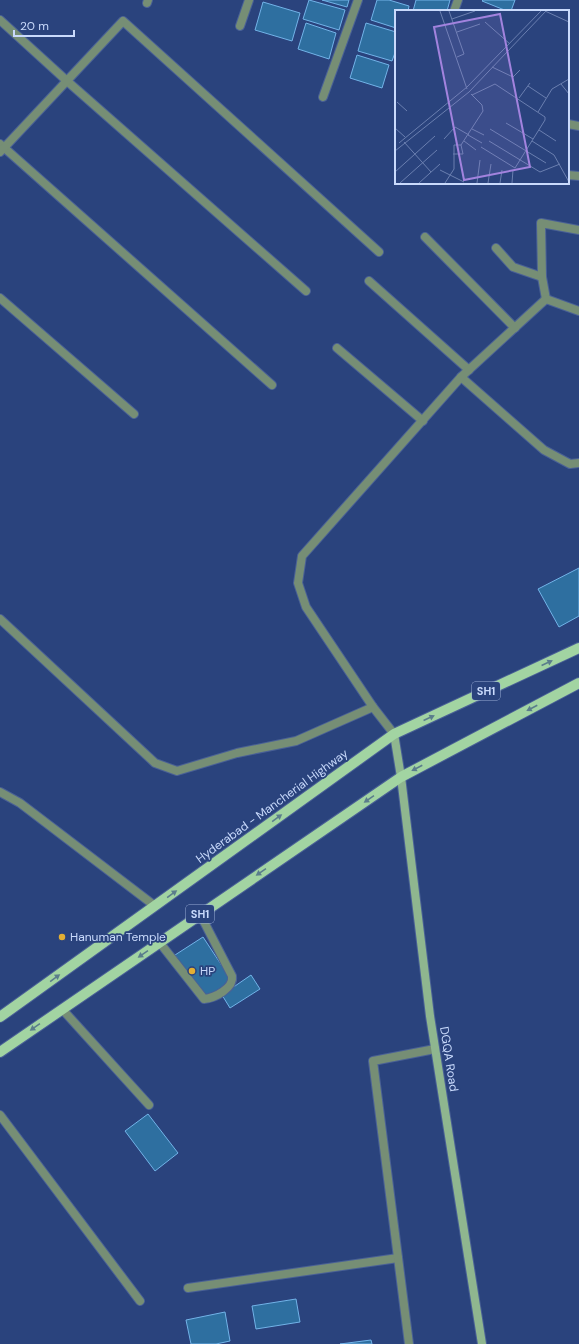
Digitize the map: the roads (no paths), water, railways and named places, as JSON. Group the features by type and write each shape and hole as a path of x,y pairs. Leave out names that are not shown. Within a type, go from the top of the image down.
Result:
{"main road":[{"name":"Hyderabad - Mancherial Highway","path":"0,1017 394,734 579,648"},
{"name":"SH1","path":"0,1052 401,777 579,683"},
{"name":"DGQA Road","path":"394,734 401,777 435,1049 482,1344"}],"street":[{"path":"240,26 249,0"},
{"path":"323,97 358,0"},
{"path":"454,10 458,0"},
{"path":"0,20 66,82 306,291"},
{"path":"272,385 2,148 124,21 379,252"},
{"path":"569,124 579,126"},
{"path":"569,175 579,176"},
{"path":"546,299 542,277 541,223 579,230"},
{"path":"425,237 515,328"},
{"path":"496,248 513,267 542,277"},
{"path":"369,281 469,370"},
{"path":"0,298 134,414"},
{"path":"394,734 373,707 306,607 298,584 302,556 461,377 546,299"},
{"path":"546,299 579,311"},
{"path":"337,348 423,421"},
{"path":"461,377 544,450 570,464 579,463"},
{"path":"0,619 155,763 177,771 237,753 296,741 373,707"},
{"path":"0,792 20,803 155,906"},
{"path":"160,942 204,999 209,999 231,986 233,981 232,976 200,914"},
{"path":"62,1009 149,1105"},
{"path":"409,1344 373,1061 435,1049"},
{"path":"0,1115 140,1301"},
{"path":"188,1288 398,1258"}],"place":[{"name":"Hanuman Temple","path":"62,937"},
{"name":"HP","path":"192,971"}]}
